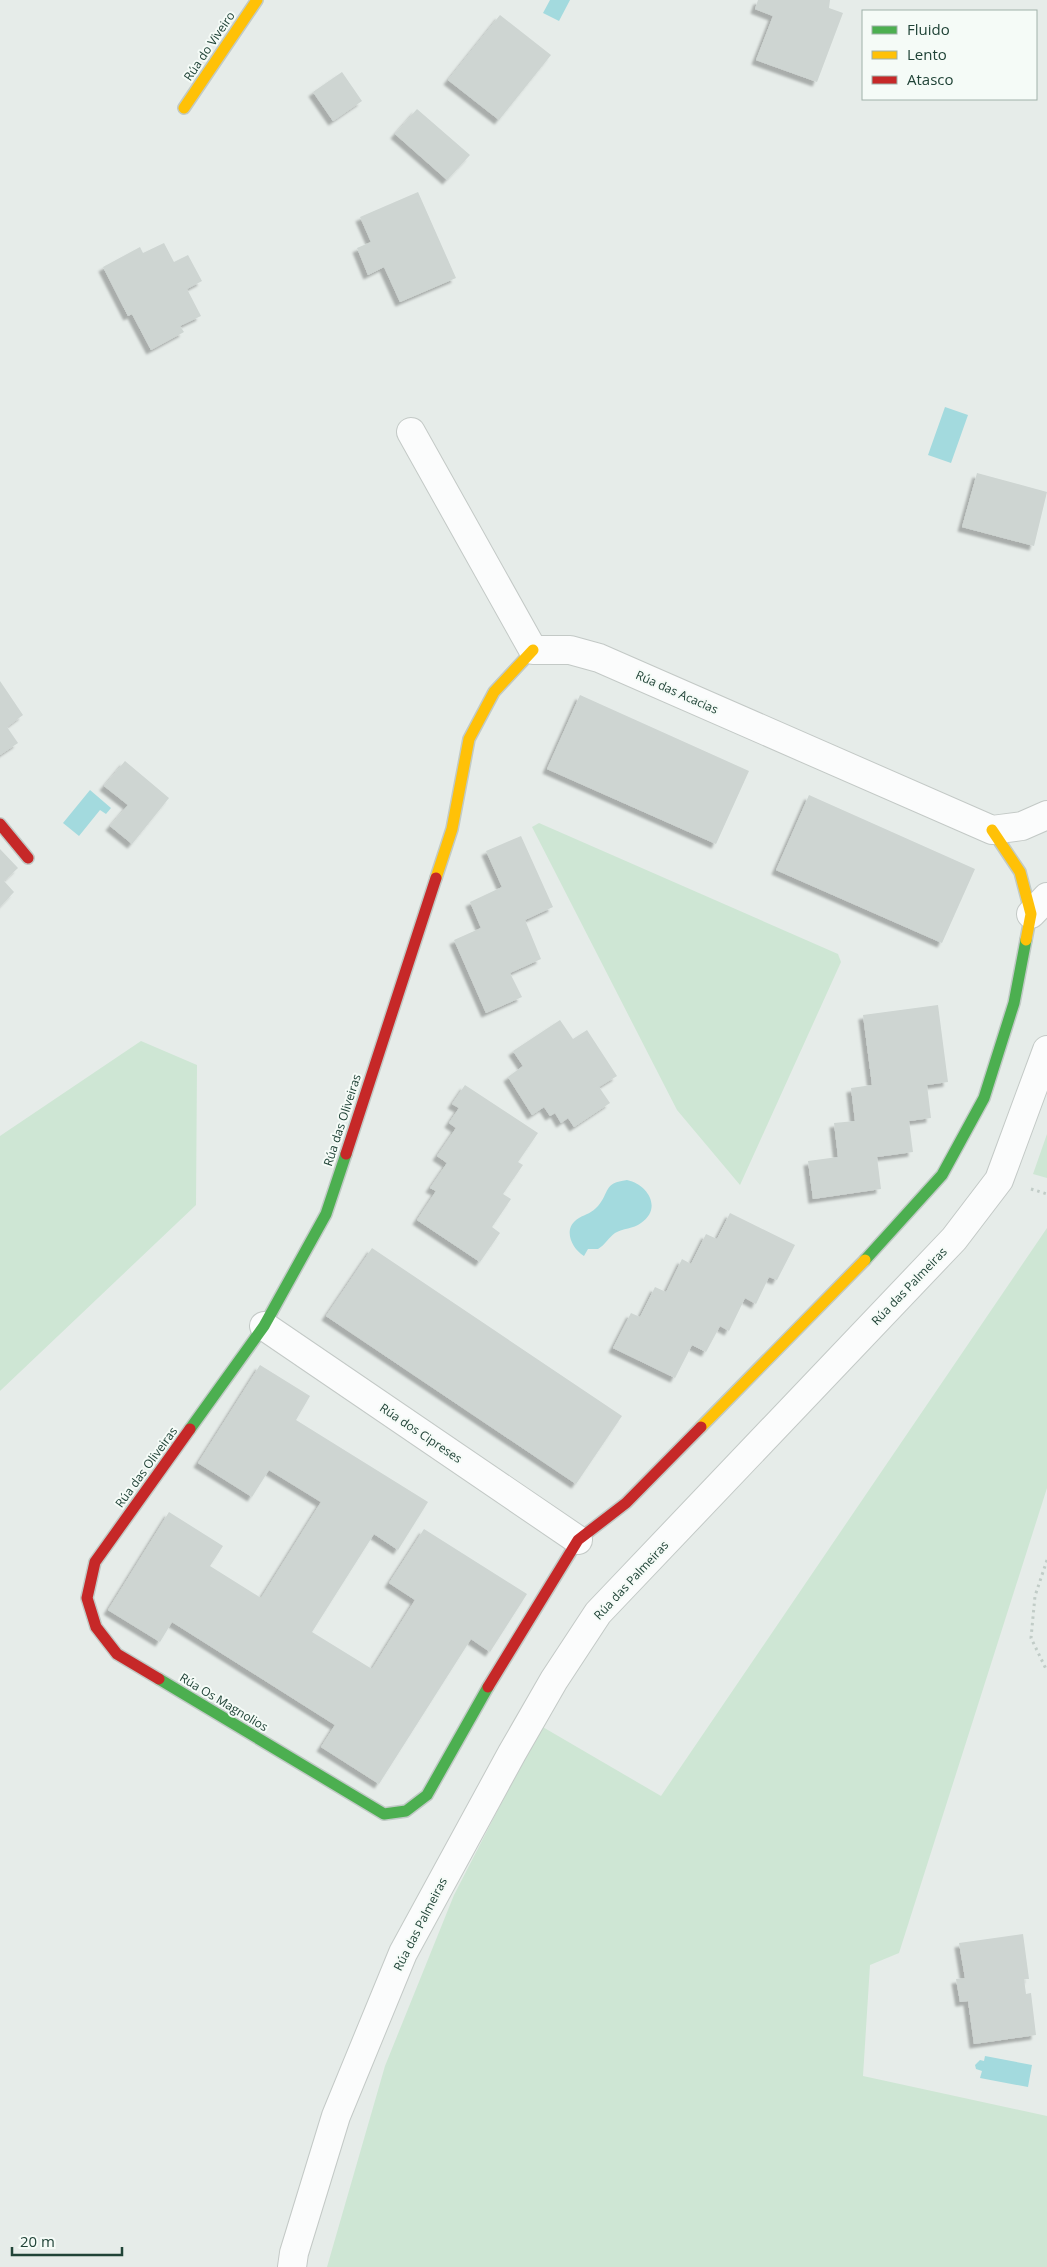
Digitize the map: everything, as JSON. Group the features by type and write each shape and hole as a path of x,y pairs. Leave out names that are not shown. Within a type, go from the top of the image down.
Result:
{"street":[{"name":"Rúa do Viveiro","path":"184,108 257,0"},
{"path":"411,432 533,650"},
{"name":"Rúa das Acacias","path":"533,650 570,650 599,658 992,830"},
{"name":"Rúa das Oliveiras","path":"95,1562 264,1326 326,1214 452,829 469,739 494,692 533,650"},
{"path":"578,1540 626,1503 848,1278 942,1175 984,1098 1014,1003 1039,905 992,830 1022,826 1047,815"},
{"path":"0,824 28,858"},
{"name":"Rúa das Palmeiras","path":"292,2267 294,2253 336,2116 403,1953 554,1680 598,1613 954,1239 999,1180 1047,1050"},
{"name":"Rúa dos Cipreses","path":"264,1326 578,1540"},
{"name":"Rúa Os Magnolios","path":"95,1562 87,1598 96,1627 117,1654 384,1814 406,1811 427,1795 480,1700 578,1540"}],"path":[{"path":"1047,1560 1035,1596 1031,1638 1047,1671"}],"green space":[{"path":"539,823 838,954 841,962 740,1185 677,1110 532,827"},
{"path":"141,1041 197,1065 196,1205 0,1391 0,1136"},
{"path":"1047,1134 1047,1178 1033,1174"},
{"path":"1047,1228 1047,1488 899,1953 870,1965 863,2076 1047,2116 1047,2267 327,2267 385,2066 454,1895 541,1726 661,1796"}],"water":[{"path":"550,0 570,0 559,21 543,13"},
{"path":"945,407 968,415 951,463 928,455"},
{"path":"90,790 111,808 106,814 100,810 79,836 63,823"},
{"path":"627,1180 635,1183 647,1192 652,1205 651,1211 641,1223 615,1233 598,1249 588,1249 584,1256 572,1243 570,1238 571,1227 579,1218 596,1208 610,1186 619,1181"},
{"path":"985,2056 1032,2065 1028,2087 980,2078 982,2071 976,2069 975,2065 980,2060 984,2061"}],"building":[{"path":"758,0 830,0 829,8 843,13 817,82 756,60 773,16 755,9"},
{"path":"500,15 551,55 499,120 448,80"},
{"path":"342,72 362,101 333,121 313,92"},
{"path":"417,109 470,155 447,180 395,134"},
{"path":"418,192 456,278 400,302 384,267 368,275 357,248 371,242 360,217"},
{"path":"164,243 174,262 188,255 202,281 187,289 201,316 180,326 184,332 151,350 132,314 128,316 103,267 140,247 143,253"},
{"path":"977,473 1047,492 1034,546 962,527"},
{"path":"0,681 23,715 7,727 18,743 0,755"},
{"path":"580,695 749,771 716,844 547,769"},
{"path":"125,761 169,798 132,844 110,826 128,805 104,786"},
{"path":"809,795 975,869 942,943 776,870"},
{"path":"521,836 553,907 525,920 541,959 510,973 522,997 486,1013 454,940 481,928 470,902 502,887 486,851"},
{"path":"0,849 18,868 4,881 14,892 0,907"},
{"path":"938,1005 948,1082 927,1085 931,1118 909,1121 913,1152 877,1157 881,1189 813,1199 808,1161 838,1157 834,1123 855,1121 851,1088 872,1085 863,1015"},
{"path":"560,1020 573,1039 587,1030 617,1076 599,1087 610,1103 574,1127 568,1118 561,1123 555,1113 550,1116 544,1107 532,1115 508,1077 523,1066 513,1051"},
{"path":"465,1085 538,1133 518,1162 523,1165 503,1194 511,1199 492,1227 500,1233 480,1262 417,1220 436,1191 430,1188 447,1163 437,1156 456,1128 449,1123 459,1108 452,1104"},
{"path":"730,1213 795,1245 777,1280 769,1277 756,1304 745,1298 729,1331 720,1326 706,1352 692,1345 675,1378 613,1348 631,1313 640,1317 655,1287 666,1292 682,1259 691,1264 706,1234 717,1239"},
{"path":"372,1248 622,1416 576,1484 326,1316"},
{"path":"260,1365 310,1396 296,1420 428,1502 398,1550 374,1534 312,1632 372,1669 415,1600 389,1583 424,1529 527,1594 490,1652 471,1639 379,1784 321,1747 335,1725 172,1622 160,1642 108,1610 169,1512 223,1546 210,1566 261,1598 321,1502 269,1470 252,1497 198,1463"},
{"path":"1023,1934 1029,1979 1024,1979 1026,1994 1031,1993 1036,2035 974,2044 968,2001 960,2002 956,1979 965,1978 959,1943"}],"traffic: fast":[{"path":"865,1260 942,1175 984,1098 1014,1003 1026,940"},
{"path":"190,1429 264,1326 326,1214 346,1154"},
{"path":"159,1679 384,1814 406,1811 427,1795 488,1687"}],"traffic: slow":[{"path":"184,108 257,0"},
{"path":"436,878 452,829 469,739 494,692 533,650"},
{"path":"992,830 1020,872 1031,914 1026,940"},
{"path":"701,1427 865,1260"}],"traffic: jam":[{"path":"0,824 28,858"},
{"path":"346,1154 436,878"},
{"path":"488,1687 578,1540 626,1503 701,1427"},
{"path":"159,1679 117,1654 96,1627 87,1598 95,1562 190,1429"}]}
